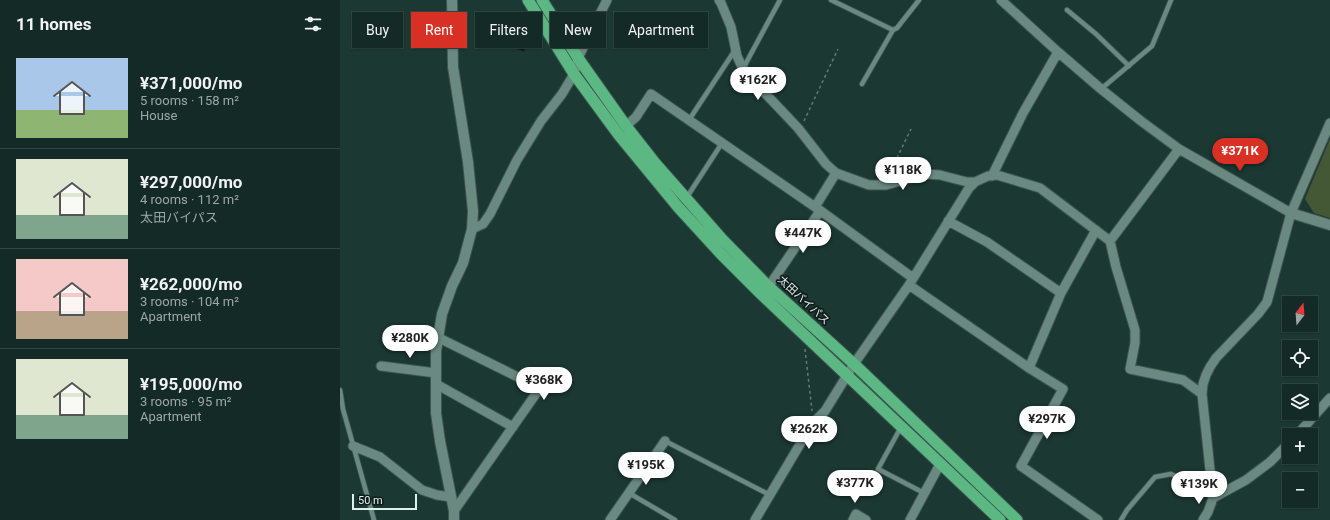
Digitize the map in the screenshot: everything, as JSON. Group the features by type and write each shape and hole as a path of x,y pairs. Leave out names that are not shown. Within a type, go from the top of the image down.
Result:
{"highway":[{"path":"528,0 574,74 618,134 678,207 721,254 847,376 1000,520"},
{"name":"太田バイパス","path":"542,0 578,58 626,126 655,163 721,238 769,286 854,364 1018,520"}],"street":[{"path":"452,0 453,67 468,162 473,211 472,229 463,263 452,286 442,314 436,351 436,413 454,516"},
{"path":"472,229 483,224 490,214 517,160 541,121 562,94 574,74 578,58 606,0"},
{"path":"719,0 731,27 735,50 744,71 799,130 826,164 836,173 869,185 888,184 925,174 940,175 967,182 975,182 997,175 1040,188 1110,241 1116,267 1135,330 1135,343 1130,369 1183,380 1202,394"},
{"path":"1001,0 1010,4 1058,52 1101,89 1179,149 1290,213 1330,225"},
{"path":"992,176 1023,113 1058,52"},
{"path":"626,126 636,117 651,94 817,209 911,282 1029,368 1063,389 1021,466 1098,520"},
{"path":"1203,520 1208,512 1213,495 1202,394 1203,384 1206,375 1216,358 1258,314 1267,302 1290,213 1330,123"},
{"path":"1110,241 1179,149"},
{"path":"769,286 817,209 836,173"},
{"path":"758,519 770,495 813,423 825,411 854,364 911,282 969,188 975,182"},
{"path":"948,221 987,242 1061,293"},
{"path":"1029,368 1061,293 1096,230"},
{"path":"438,337 540,388 454,516"},
{"path":"381,366 436,373"},
{"path":"436,384 513,427"},
{"path":"1303,428 1330,398"},
{"path":"610,520 665,441"},
{"path":"353,446 380,457 422,490 437,495 451,497"},
{"path":"1213,495 1246,480 1270,462 1282,450"},
{"path":"910,520 940,464"},
{"path":"853,520 856,514 866,520"}],"lane":[{"path":"744,71 746,63 780,0"},
{"path":"831,0 893,30"},
{"path":"862,84 893,30 897,28 919,0"},
{"path":"1101,89 1152,46 1171,0"},
{"path":"1067,10 1096,34 1129,66"},
{"path":"689,120 735,50"},
{"path":"686,199 722,143"},
{"path":"340,390 343,409 374,520"},
{"path":"901,427 878,469 924,493"},
{"path":"665,441 770,495"},
{"path":"1121,520 1127,510 1155,477 1171,474 1213,495"},
{"path":"629,493 675,520"}],"path":[{"path":"799,130 838,49"},
{"path":"888,184 894,164 911,129"},
{"path":"813,343 805,350 813,423"}],"green space":[{"path":"1330,139 1330,218 1314,213 1305,199"}]}
